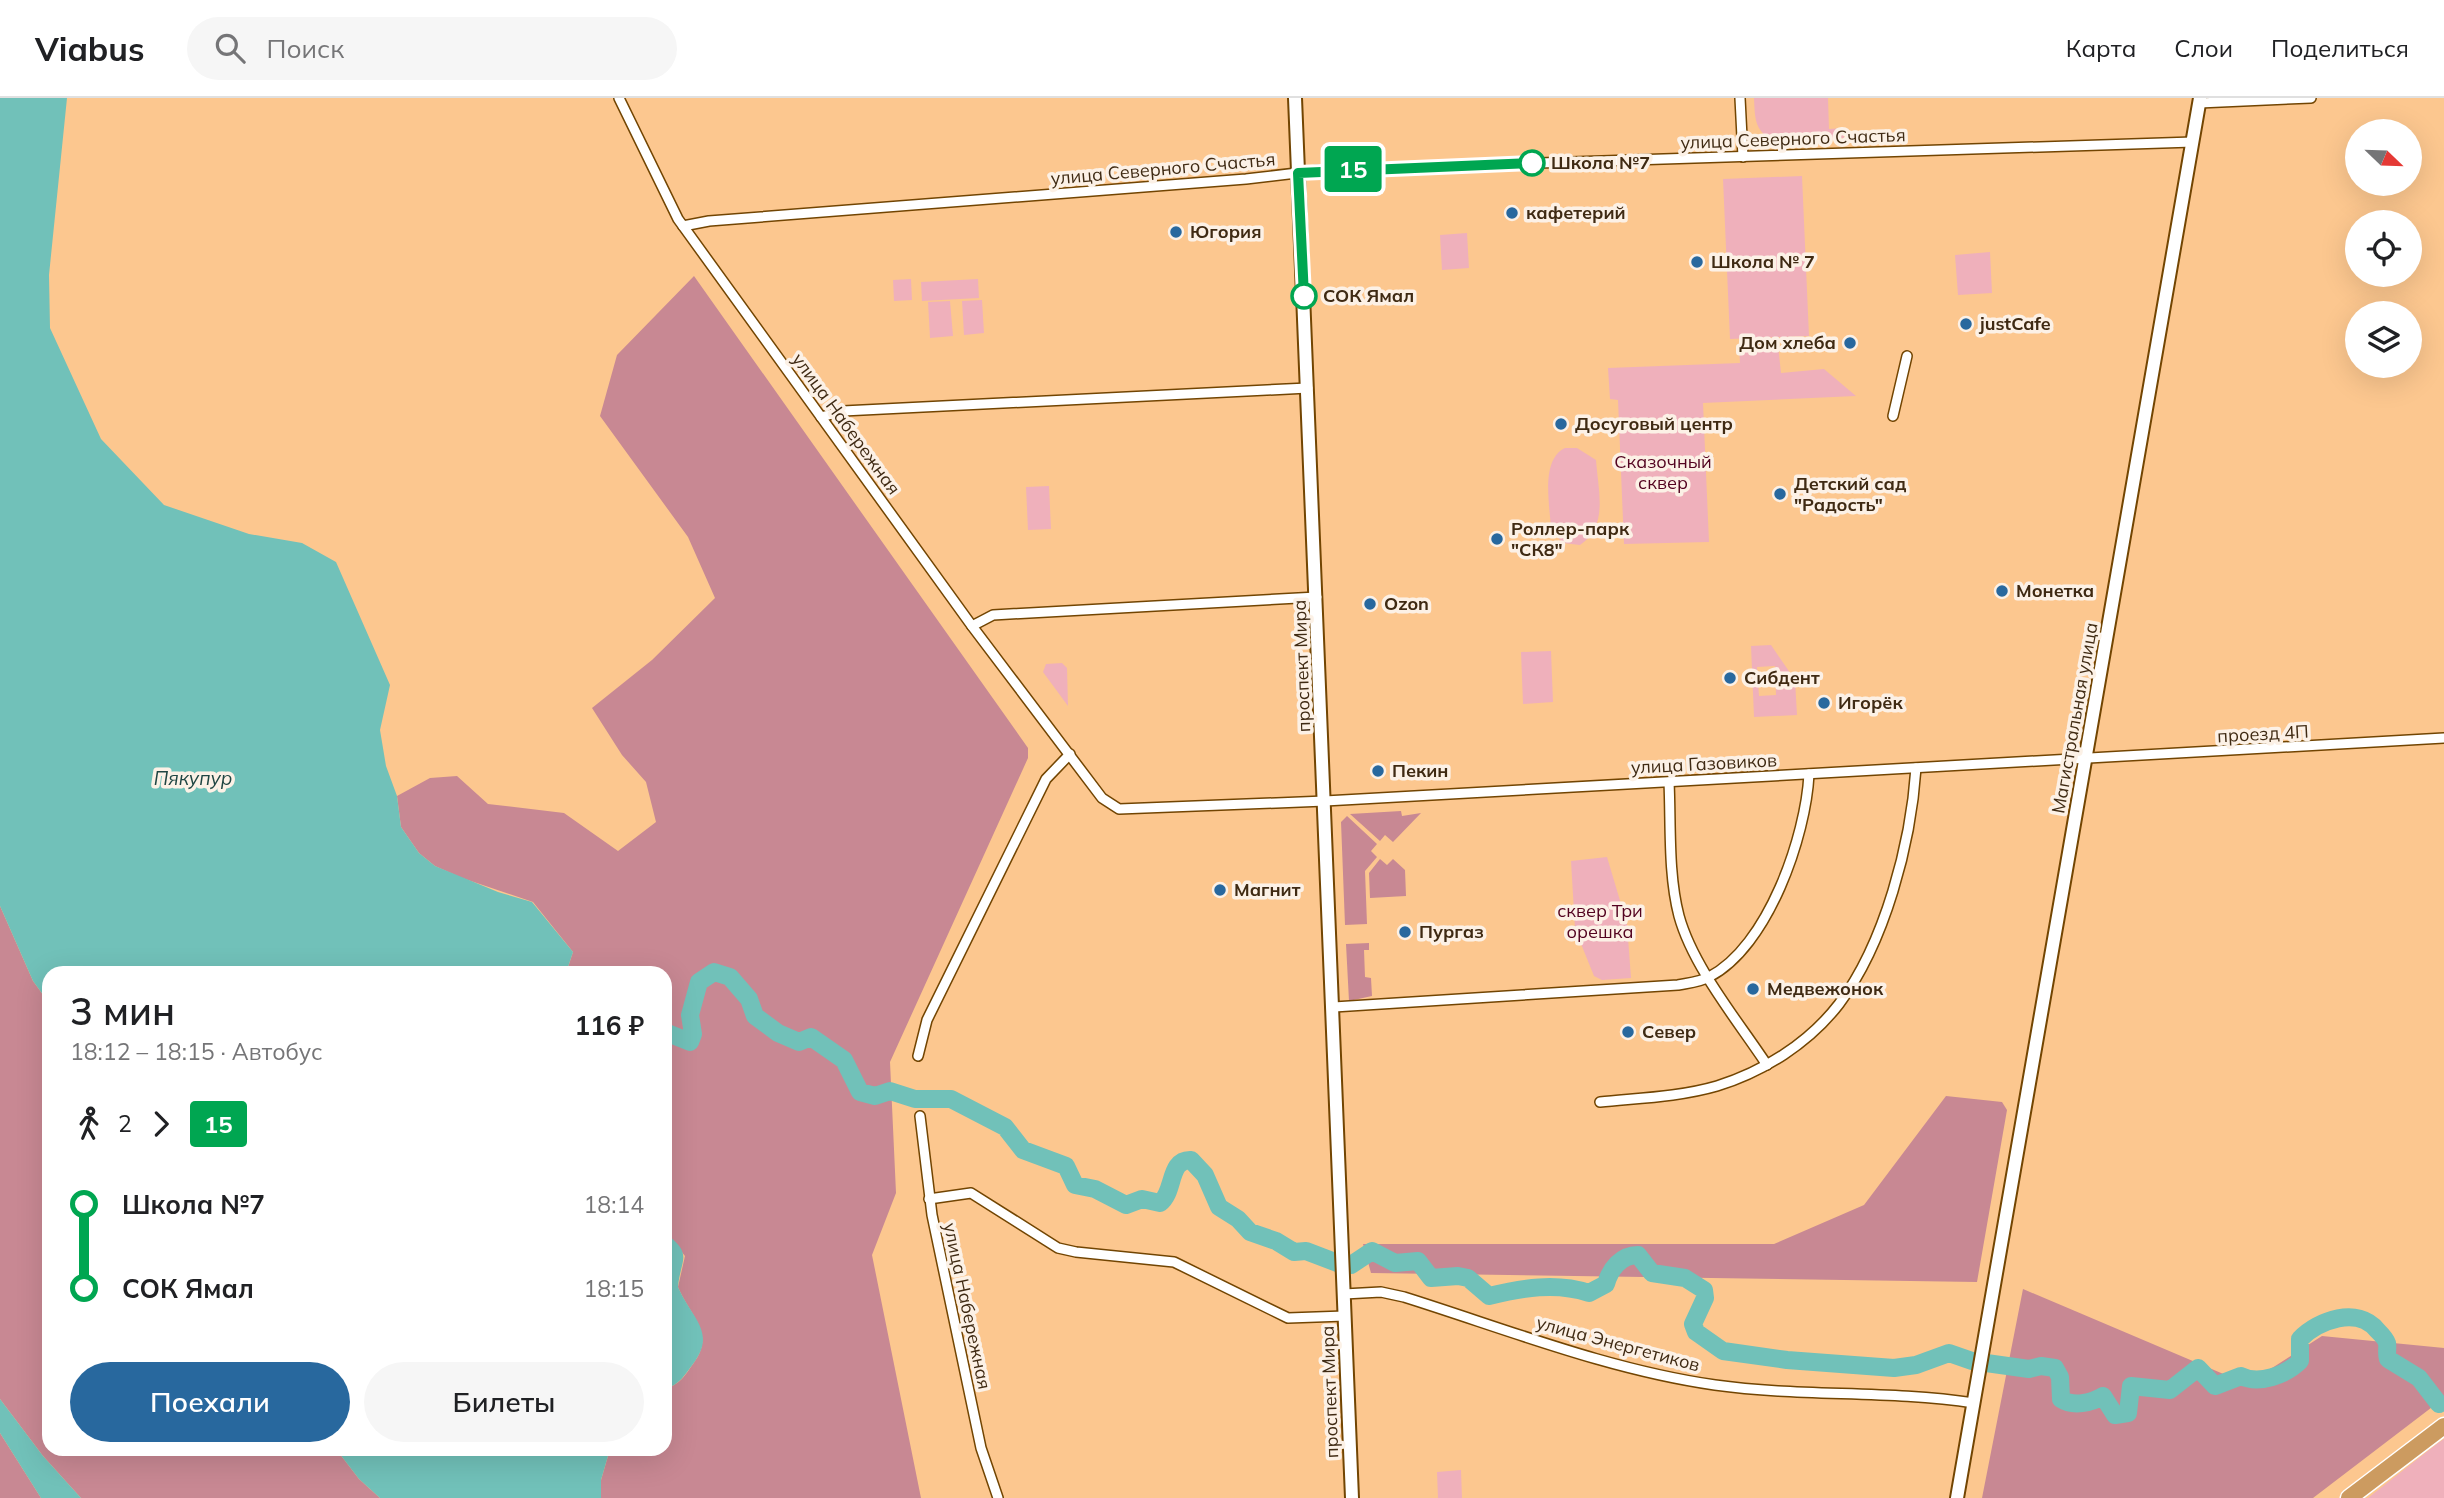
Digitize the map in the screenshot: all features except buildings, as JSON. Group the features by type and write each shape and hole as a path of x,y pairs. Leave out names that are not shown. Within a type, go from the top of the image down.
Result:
{"highway":[{"path":"2349,1498 2444,1426"}],"main road":[{"name":"проспект Мира","path":"1295,98 1352,1498"},
{"name":"Магистральная улица","path":"1974,1403 2200,101"},
{"path":"1957,1498 1974,1403"}],"street":[{"name":"улица Набережная","path":"619,98 668,202 683,226 972,626 1102,798 1119,809 1325,801"},
{"path":"1740,98 1743,157"},
{"path":"2200,101 2311,98"},
{"name":"улица Северного Счастья","path":"683,226 709,221 1322,170 2193,142"},
{"path":"1893,416 1907,356"},
{"path":"821,417 843,411 1308,388"},
{"path":"972,626 997,614 1317,597"},
{"name":"проезд 4П","path":"2084,759 2444,738"},
{"path":"918,1056 927,1020 1040,791 1052,771 1070,754"},
{"name":"улица Газовиков","path":"1325,801 2084,759"},
{"path":"1600,1102 1698,1091 1742,1077 1767,1065 1821,1024 1840,1003 1878,929 1897,873 1911,811 1916,768"},
{"path":"1334,1007 1678,985 1709,977 1741,951 1768,913 1795,840 1808,791 1809,774"},
{"path":"1670,782 1675,898 1688,942 1767,1065"},
{"name":"улица Набережная","path":"920,1116 929,1199 981,1448 998,1498"},
{"path":"929,1199 971,1193 1058,1248 1174,1262 1288,1318 1345,1317"},
{"name":"улица Энергетиков","path":"1344,1289 1392,1293 1604,1361 1686,1380 1742,1388 1927,1397 1974,1403"}],"green space":[{"path":"1754,98 1828,98 1829,129 1843,128 1844,138 1774,140 1767,137 1755,118"},
{"path":"1802,176 1809,336 1730,339 1723,179"},
{"path":"1467,233 1469,268 1442,270 1440,235"},
{"path":"1990,252 1992,293 1958,295 1955,255"},
{"path":"911,279 912,300 894,301 893,280"},
{"path":"978,279 979,298 922,301 921,282"},
{"path":"982,300 984,333 964,335 962,301"},
{"path":"950,301 953,336 930,338 928,302"},
{"name":"Сказочный сквер","path":"1778,345 1781,373 1824,369 1856,396 1703,403 1709,542 1624,544 1618,400 1610,399 1608,368 1740,363 1739,347"},
{"path":"1565,448 1577,448 1596,460 1600,507 1598,518 1589,537 1580,545 1563,543 1551,530 1549,473 1557,454"},
{"path":"1049,486 1051,529 1028,530 1026,487"},
{"path":"1771,645 1795,680 1797,715 1754,717 1751,646","holes":["1775,666 1776,695 1759,696 1757,667"]},
{"path":"1551,651 1553,702 1523,704 1521,652"},
{"path":"1062,663 1067,668 1068,706 1043,672 1046,664"},
{"name":"сквер Три орешка","path":"1607,857 1627,924 1631,978 1602,980 1594,976 1575,929 1571,861"},
{"path":"2444,1439 2444,1498 2368,1498 2438,1443"},
{"path":"1461,1470 1462,1498 1438,1498 1437,1472"}],"shaded area":[{"path":"694,276 1028,748 1028,758 890,1062 896,1193 872,1255 921,1498 601,1498 601,1480 608,1456 672,1456 672,1386 693,1364 702,1343 699,1326 678,1287 685,1256 672,1240 672,966 568,966 573,952 533,902 435,866 419,853 401,827 397,796 430,778 457,776 488,804 564,813 618,851 656,822 646,782 622,755 592,708 652,660 715,598 688,537 600,416 617,355"},
{"path":"1401,811 1402,816 1421,813 1393,842 1385,835 1380,841 1350,814"},
{"path":"1347,816 1377,844 1371,851 1377,857 1365,871 1367,924 1345,925 1341,822"},
{"path":"1380,859 1387,865 1393,859 1405,870 1406,896 1370,898 1369,873"},
{"path":"0,906 33,981 42,993 42,1455 0,1399"},
{"path":"1369,943 1369,950 1364,950 1365,977 1371,978 1372,996 1349,1001 1346,944"},
{"path":"1946,1096 2002,1102 2007,1110 1977,1282 1371,1273 1363,1244 1774,1244 1864,1205"},
{"path":"2023,1289 2247,1384 2322,1336 2444,1348 2444,1398 2313,1498 1982,1498"},
{"path":"0,1433 41,1498 0,1498"},
{"path":"43,1456 341,1456 359,1479 380,1498 81,1498"}],"water":[{"name":"Пякупур","path":"0,98 67,98 49,275 50,328 101,439 164,505 249,534 302,543 336,562 390,685 380,730 386,766 397,796 401,827 419,853 435,866 498,892 532,902 573,952 568,966 42,966 42,993 33,981 0,906"},
{"path":"672,1239 683,1254 678,1287 700,1326 703,1343 693,1364 672,1386"},
{"path":"0,1399 42,1456 81,1498 41,1498 0,1433"},
{"path":"341,1456 608,1456 601,1480 601,1498 380,1498 359,1479"}],"waterway":[{"path":"672,1035 690,1042 693,1034 690,1015 699,982 714,972 730,977 749,999 755,1016 778,1033 799,1042 811,1037 844,1060 860,1092 875,1096 890,1091 915,1099 951,1099 1005,1127 1023,1150 1066,1166 1075,1185 1095,1189 1126,1205 1142,1199 1160,1203 1165,1198 1175,1170 1184,1161 1191,1160 1205,1175 1219,1207 1238,1219 1250,1232 1276,1241 1294,1252 1306,1251 1340,1264 1351,1265 1372,1251 1395,1263 1418,1261 1431,1278 1468,1278 1489,1296 1539,1287 1589,1293 1606,1284 1613,1268 1621,1260 1638,1255 1652,1273 1685,1278 1704,1290 1705,1298 1693,1324 1696,1332 1723,1351 1787,1360 1894,1368 1916,1365 1949,1353 1972,1361 2029,1369 2041,1366 2055,1368 2060,1377 2061,1399 2082,1403 2103,1396 2115,1415 2128,1413 2131,1386 2170,1390 2198,1368 2215,1386 2241,1376 2264,1379 2280,1374 2300,1361 2300,1339 2308,1332 2327,1321 2349,1317 2369,1323 2377,1330 2386,1341 2388,1359 2419,1378 2439,1404"}],"bus line":[{"name":"15","path":"1304,296 1298,173 1532,163"}],"place":[{"name":"Школа №7","path":"1532,163"},
{"name":"кафетерий","path":"1512,213"},
{"name":"Югория","path":"1176,232"},
{"name":"Школа № 7","path":"1697,262"},
{"name":"СОК Ямал","path":"1304,296"},
{"name":"justCafe","path":"1966,324"},
{"name":"Дом хлеба","path":"1850,343"},
{"name":"Досуговый центр","path":"1561,424"},
{"name":"Детский сад \"Радость\"","path":"1780,494"},
{"name":"Роллер-парк \"СК8\"","path":"1497,539"},
{"name":"Монетка","path":"2002,591"},
{"name":"Ozon","path":"1370,604"},
{"name":"Сибдент","path":"1730,678"},
{"name":"Игорёк","path":"1824,703"},
{"name":"Пекин","path":"1378,771"},
{"name":"Магнит","path":"1220,890"},
{"name":"Пургаз","path":"1405,932"},
{"name":"Медвежонок","path":"1753,989"},
{"name":"Север","path":"1628,1032"}]}
